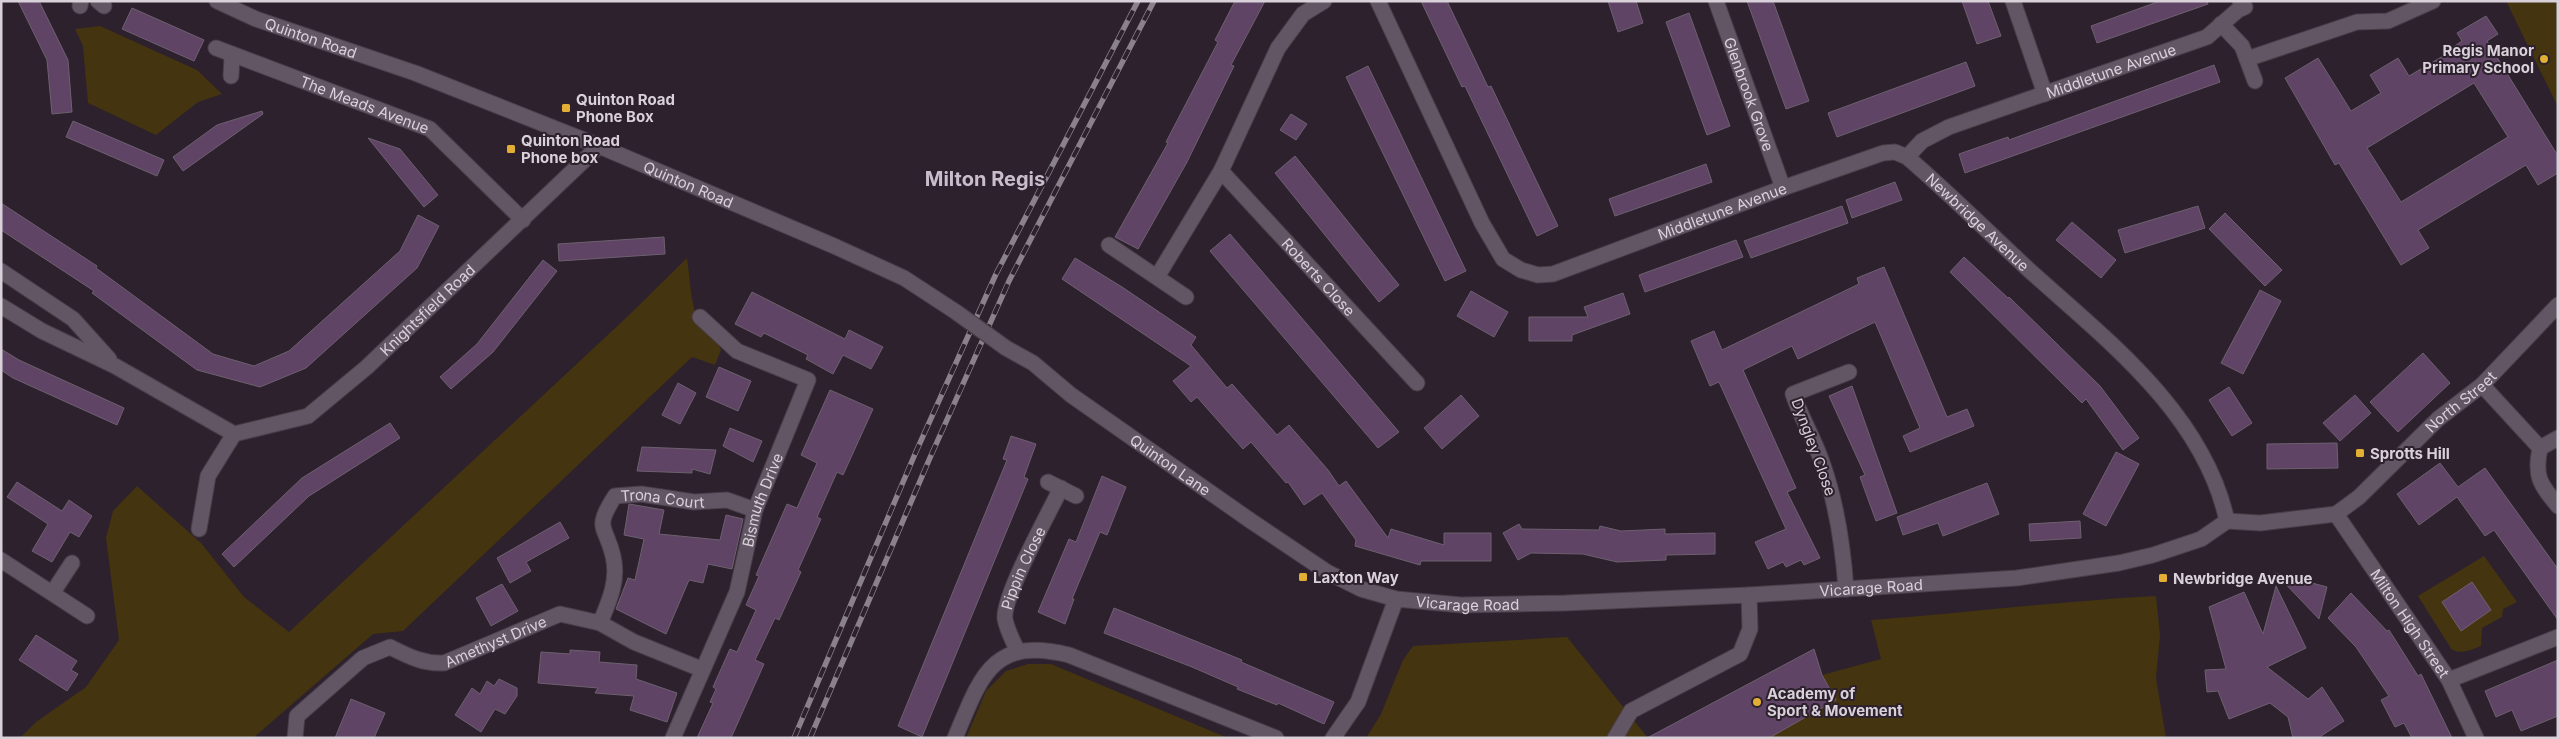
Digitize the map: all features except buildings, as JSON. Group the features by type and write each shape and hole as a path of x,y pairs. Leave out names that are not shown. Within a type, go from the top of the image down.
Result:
{"street":[{"name":"Quinton Road","path":"217,1 256,19 415,74 599,146 834,246 904,278 956,312"},
{"path":"1157,277 1221,171 1278,48 1303,14 1324,1"},
{"name":"Middletune Avenue","path":"1378,1 1482,223 1503,259 1521,270 1538,275 1553,274 1782,188 1883,153 1894,152 1907,157 1922,141 1949,127 2207,37 2222,24"},
{"name":"Glenbrook Grove","path":"1716,1 1782,188"},
{"path":"2013,1 2046,94"},
{"path":"2240,1 2245,7 2238,10 2222,24 2242,46 2255,81"},
{"path":"2247,60 2357,22 2388,21 2433,1"},
{"name":"The Meads Avenue","path":"216,48 232,56 430,129 523,220"},
{"path":"231,76 232,56"},
{"name":"Knightsfield Road","path":"234,434 308,416 367,367 599,146"},
{"name":"Newbridge Avenue","path":"1907,157 2084,318 2172,407 2214,478 2221,494 2227,521"},
{"name":"Roberts Close","path":"1221,171 1417,383"},
{"path":"1109,245 1186,297"},
{"path":"1,272 73,319 115,366"},
{"name":"North Street","path":"2336,514 2359,497 2438,419 2482,385 2558,305"},
{"path":"1,306 42,331 115,366 234,434 208,476 199,529"},
{"name":"Quinton Lane","path":"956,312 1006,348 1032,363 1071,396 1328,572 1361,589 1396,599"},
{"name":"Bismuth Drive","path":"673,738 701,669 737,592 755,510 808,380 737,351 700,317"},
{"name":"Dyngley Close","path":"1846,589 1842,542 1823,463 1793,394 1849,372"},
{"path":"2482,385 2540,448"},
{"path":"2558,438 2540,448 2536,467 2540,483 2558,506"},
{"name":"Pippin Close","path":"1018,652 1005,618 1013,588 1055,485 1076,496"},
{"name":"Trona Court","path":"600,623 613,592 613,557 602,529 605,511 615,496 641,494 694,502 728,500 755,510"},
{"path":"2227,521 2260,524 2306,520 2336,514"},
{"name":"Milton High Street","path":"2336,514 2449,680 2476,738"},
{"name":"Vicarage Road","path":"1396,599 1461,605 1565,603 1749,595 2017,578 2119,563 2184,546 2202,539 2227,521"},
{"path":"1,560 53,592 87,616"},
{"path":"53,592 72,563"},
{"path":"1615,738 1631,711 1740,654 1750,630 1749,595"},
{"path":"1333,738 1358,702 1396,599"},
{"name":"Amethyst Drive","path":"295,738 297,716 364,658 390,647 418,660 444,663 560,614 600,623 634,642 701,669"},
{"path":"2449,680 2558,637"},
{"path":"956,738 978,684 993,665 1008,655 1035,649 1069,655 1276,738"}],"shaded area":[{"name":"Regis Manor Primary School","path":"2506,1 2558,1 2558,107"},
{"path":"100,26 197,70 222,94 198,102 156,135 88,103 83,46 75,29"},
{"path":"687,258 691,294 697,317 702,328 709,337 719,344 721,350 715,365 692,357 403,631 373,634 253,738 20,738 36,722 86,687 119,640 106,538 113,511 137,486 201,543 244,597 289,632 627,317"},
{"path":"2484,556 2517,602 2503,609 2502,617 2482,628 2481,646 2463,652 2452,650 2418,596"},
{"path":"2156,596 2160,635 2156,678 2166,738 1769,738 1836,700 1822,675 1881,659 1871,620"},
{"path":"1567,637 1648,738 1366,738 1381,714 1403,660 1413,646"},
{"path":"1028,664 1051,664 1228,738 966,738 986,691 1006,671"}],"railway":[{"path":"794,738 915,454 996,274 1138,1"},
{"path":"810,738 929,460 1009,281 1154,1"}],"place":[{"name":"Regis Manor Primary School","path":"2544,59"},
{"name":"Quinton Road Phone Box","path":"566,108"},
{"name":"Quinton Road Phone box","path":"511,149"},
{"name":"Sprotts Hill","path":"2360,453"},
{"name":"Laxton Way","path":"1303,577"},
{"name":"Newbridge Avenue","path":"2163,578"},
{"name":"Academy of Sport & Movement","path":"1757,702"}],"district":[{"name":"Milton Regis","path":"985,179"}]}
